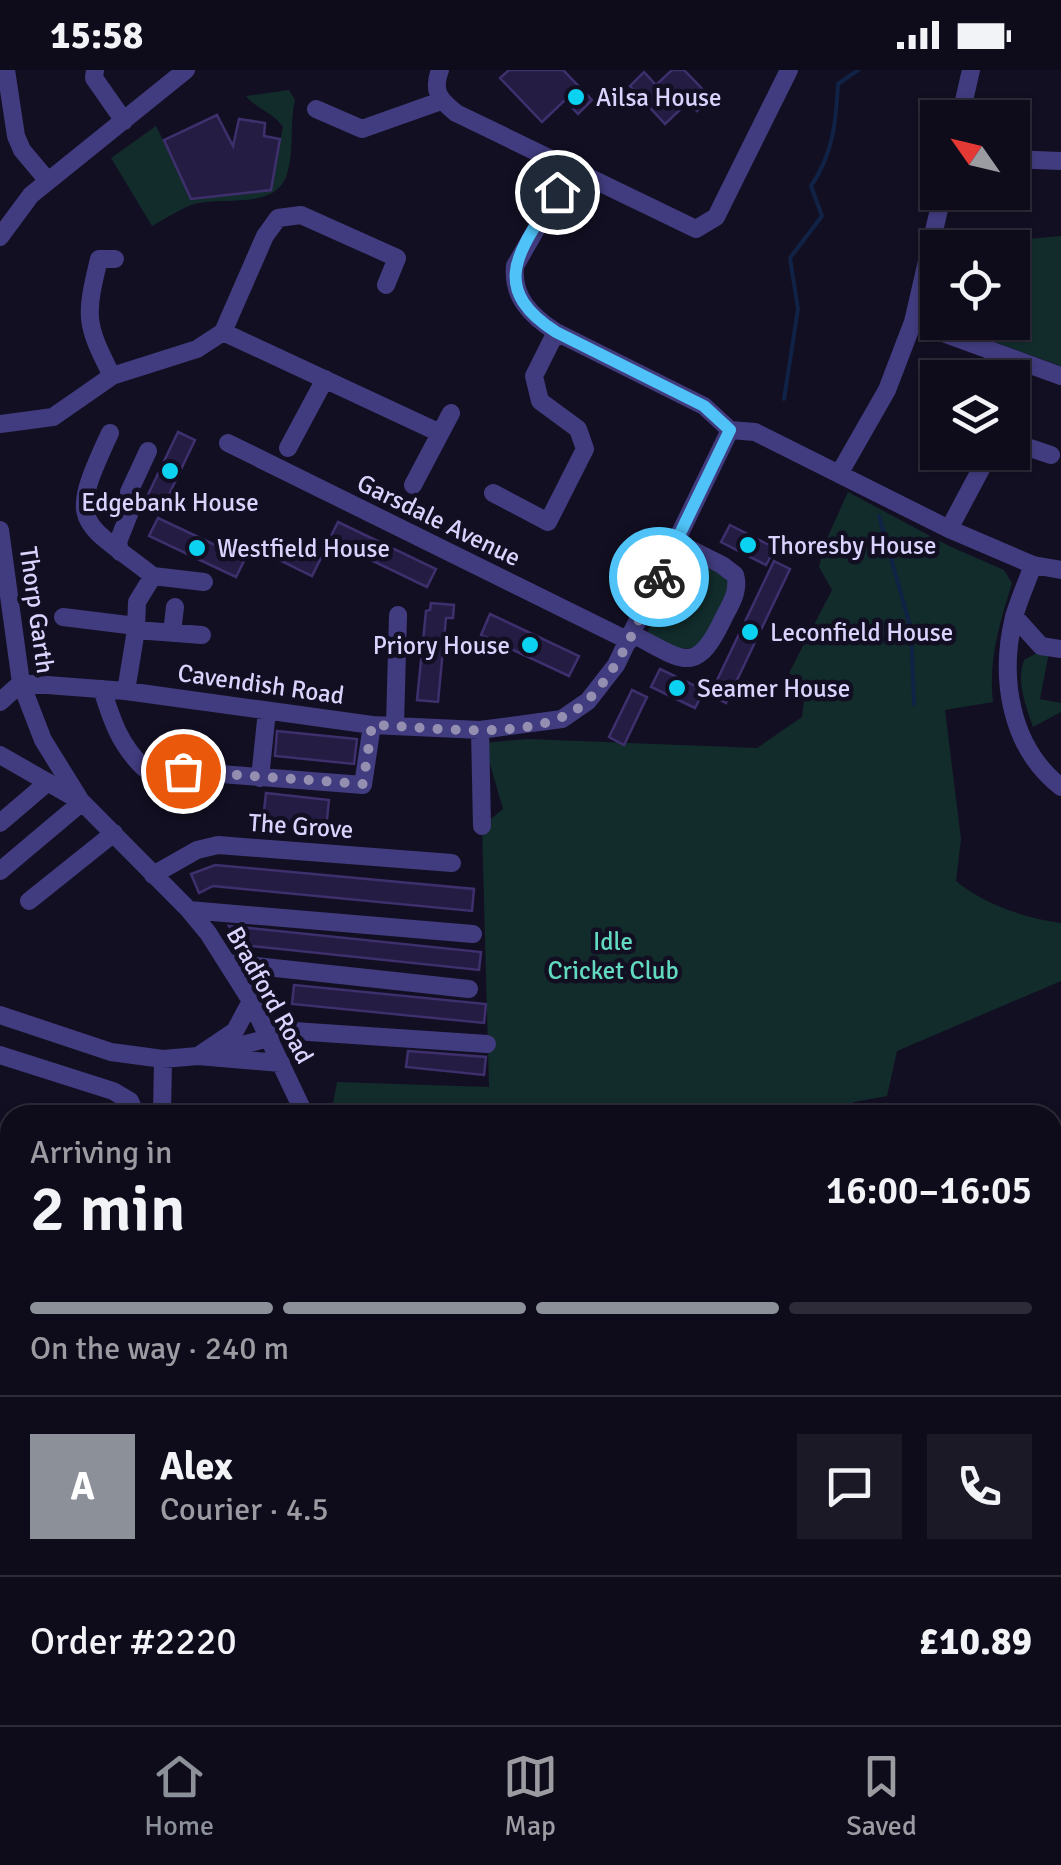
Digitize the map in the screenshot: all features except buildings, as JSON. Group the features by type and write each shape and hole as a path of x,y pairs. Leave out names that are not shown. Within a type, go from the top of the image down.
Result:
{"street":[{"path":"6,70 16,136 22,150 48,182"},
{"path":"95,70 94,78 124,121"},
{"path":"0,237 30,196 186,70"},
{"path":"440,70 434,85 441,101 456,113 696,229 716,217 789,70"},
{"path":"964,100 971,70"},
{"path":"316,109 362,129 441,101"},
{"path":"1030,160 1061,161"},
{"path":"570,170 515,266 514,284 522,303 541,322 704,406 730,430 755,432 949,529 1034,565 1061,570"},
{"path":"839,474 886,390 913,322 939,210"},
{"path":"0,424 53,418 112,376 197,349 223,332 265,236 278,218 301,214 397,258 386,285"},
{"path":"102,255 88,304 88,324 112,376"},
{"path":"913,322 1061,376"},
{"path":"223,332 440,433"},
{"path":"493,493 548,522 585,449 578,429 540,401 534,376 556,332"},
{"path":"288,448 325,379"},
{"path":"413,485 451,413"},
{"name":"Cavendish Road","path":"22,683 126,691 372,725 480,730 562,719 588,701 616,665 730,430"},
{"path":"110,433 84,490 88,522 102,538 153,576 204,582"},
{"name":"Garsdale Avenue","path":"228,443 631,638"},
{"path":"1030,448 1050,454"},
{"path":"120,552 118,542 133,504 129,492 148,451"},
{"path":"949,529 980,470"},
{"name":"Thorp Garth","path":"0,530 8,646 42,740 82,802"},
{"path":"631,638 692,659 701,657 711,646 736,592 735,575 676,542"},
{"path":"1034,565 1014,616 1008,658 1012,713 1024,745 1045,775 1061,787"},
{"path":"126,691 137,602 153,576"},
{"path":"172,632 176,607"},
{"path":"395,725 398,615"},
{"path":"1014,616 1041,646 1061,650"},
{"path":"63,617 202,635"},
{"path":"0,702 22,683"},
{"path":"102,689 115,731 144,768 363,784 372,725"},
{"path":"260,778 267,711"},
{"path":"480,730 482,826"},
{"name":"Bradford Road","path":"0,755 82,802 189,910 250,1001 300,1105"},
{"path":"0,823 48,782"},
{"path":"0,871 82,802"},
{"path":"30,902 114,833"},
{"name":"The Grove","path":"153,875 197,850 218,845 452,863"},
{"path":"189,910 473,934"},
{"path":"228,963 469,989"},
{"path":"198,1056 235,1031 250,1001"},
{"path":"0,1014 112,1052 163,1059 198,1056 281,1064"},
{"path":"198,1056 266,1034 487,1044"},
{"path":"0,1055 113,1091 132,1105"},
{"path":"162,1105 163,1059"}],"green space":[{"path":"289,90 295,100 290,158 279,187 258,198 194,204 152,226 111,158 156,126 192,199 270,190 283,127 246,96"},
{"path":"1061,236 1061,366 989,340 1030,340 1030,239"},
{"name":"Idle Cricket Club","path":"848,492 949,546 1004,570 1012,583 994,656 993,702 945,710 961,839 956,881 1006,909 1061,923 1061,981 897,1051 887,1096 851,1105 333,1105 337,1082 489,1087 482,826 503,809 484,743 527,739 757,748 802,717 806,684 789,673 832,590 819,567 824,545"},
{"path":"686,554 722,574 730,584 712,628 694,649 677,648 647,633"},
{"path":"1042,650 1049,652 1040,699 1061,703 1061,712 1033,727 1021,677 1024,660"}],"waterway":[{"path":"784,399 798,309 790,258 822,216 811,186 832,137 838,84 858,70"},
{"path":"879,516 911,629 914,704"}],"way so far":[{"path":"183,771 363,784 372,725 480,730 562,719 588,701 616,665 659,577"}],"place":[{"name":"Ailsa House","path":"576,97"},
{"name":"Edgebank House","path":"170,471"},
{"name":"Thoresby House","path":"748,545"},
{"name":"Westfield House","path":"197,548"},
{"name":"Leconfield House","path":"750,632"},
{"name":"Priory House","path":"530,645"},
{"name":"Seamer House","path":"677,688"}],"route":[{"path":"557,192 515,266 514,284 522,303 556,332 704,406 730,430 659,577"}]}
